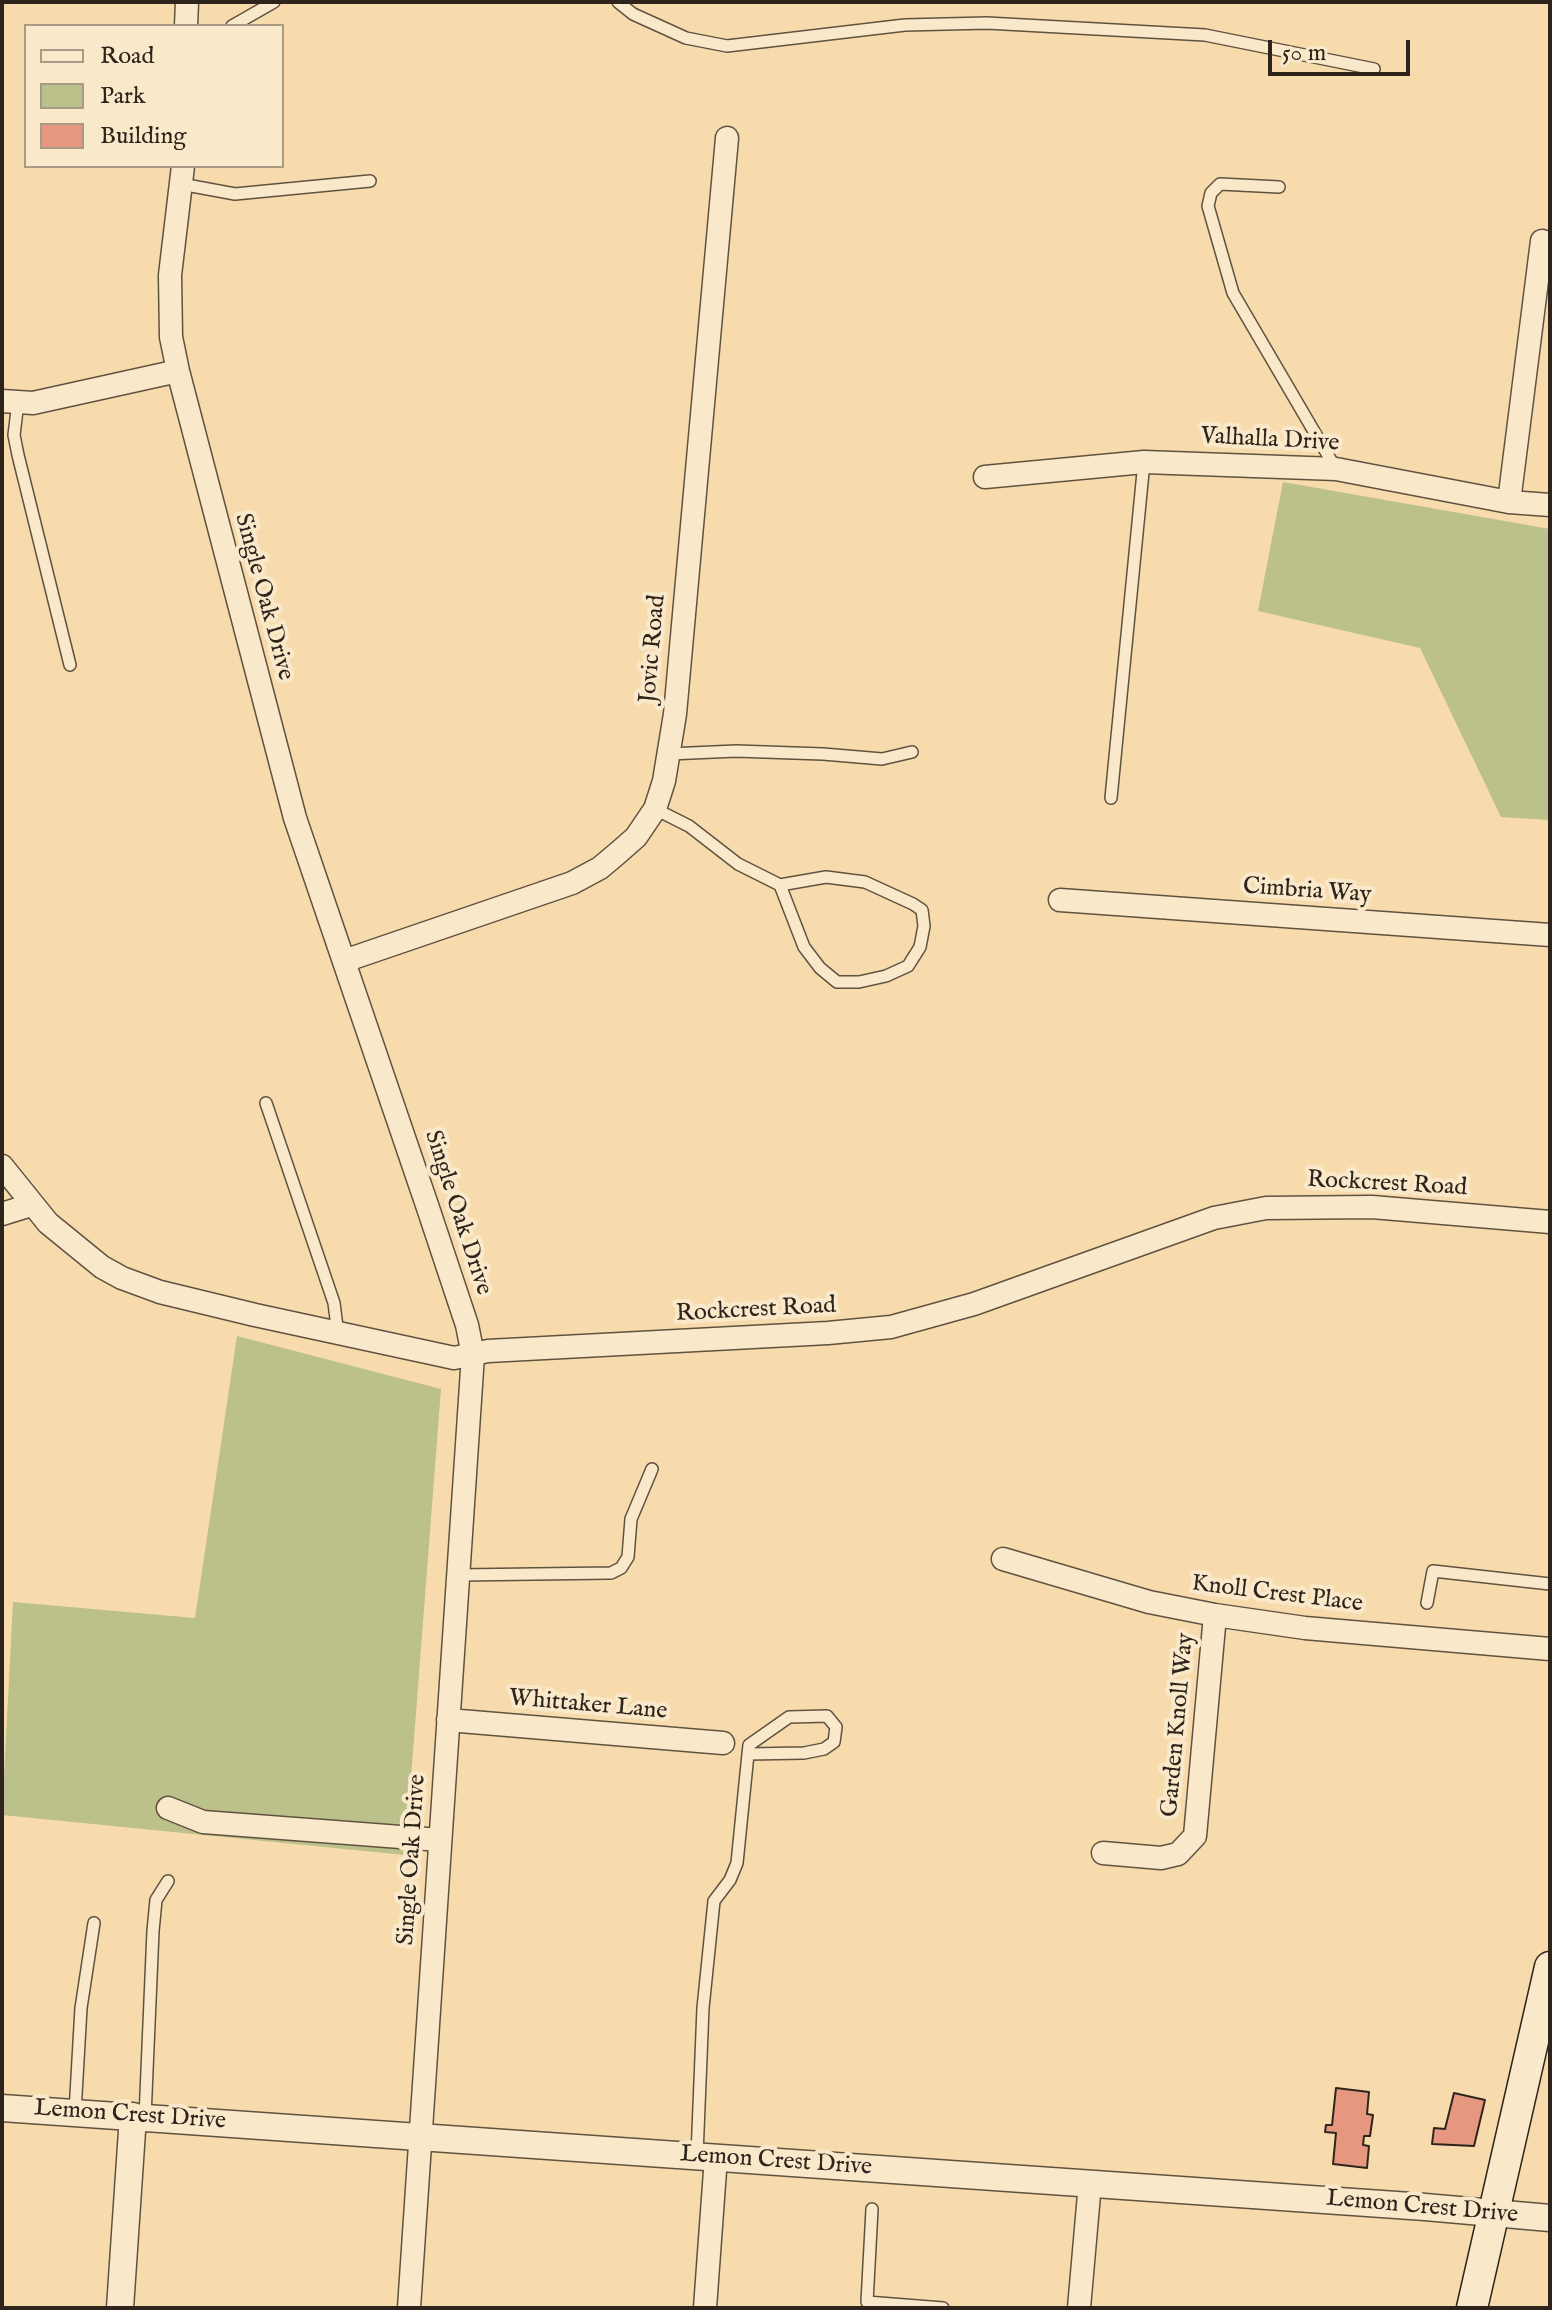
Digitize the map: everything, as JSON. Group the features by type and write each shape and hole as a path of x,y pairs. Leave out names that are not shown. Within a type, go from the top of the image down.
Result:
{"main road":[{"path":"1472,2308 1550,1967"}],"street":[{"path":"186,24 187,2"},
{"name":"Jovic Road","path":"344,961 572,883 600,868 636,837 655,809 675,714 727,138"},
{"name":"Single Oak Drive","path":"182,175 169,306 178,371 283,776 448,1266 473,1355 409,2308"},
{"path":"1509,502 1543,294 1542,241"},
{"path":"10,402 33,403 178,371"},
{"name":"Valhalla Drive","path":"985,477 1144,462 1336,469 1509,502 1550,505"},
{"name":"Cimbria Way","path":"1060,900 1550,935"},
{"name":"Rockcrest Road","path":"2,1166 31,1205 72,1245 122,1278 160,1292 444,1357 485,1351 891,1327 974,1304 1206,1221 1266,1208 1372,1207 1550,1222"},
{"path":"2,1214 31,1205"},
{"name":"Knoll Crest Place","path":"1003,1559 1149,1602 1215,1615 1305,1628 1550,1649"},
{"name":"Garden Knoll Way","path":"1103,1853 1169,1856 1178,1854 1195,1836 1215,1615"},
{"name":"Whittaker Lane","path":"448,1720 723,1743"},
{"path":"168,1808 203,1822 440,1840"},
{"name":"Lemon Crest Drive","path":"2,2108 1550,2218"},
{"path":"120,2308 139,2116"},
{"path":"705,2308 706,2156"},
{"path":"1079,2308 1090,2183"}],"lane":[{"path":"236,24 274,2"},
{"path":"618,2 633,14 686,38 727,46 905,25 987,23 1205,35 1374,69"},
{"path":"182,175 235,194 370,181"},
{"path":"1279,187 1220,184 1211,193 1208,206 1233,293 1336,469"},
{"path":"10,402 18,455 70,665"},
{"path":"1111,798 1144,462"},
{"path":"669,754 736,751 882,759 912,752"},
{"path":"655,809 689,826 738,864 780,885 826,877 865,882 922,910 924,926 920,947 908,966 886,976 859,982 837,982 820,968 804,947 780,885"},
{"path":"266,1103 334,1303 338,1335"},
{"path":"459,1575 611,1573 621,1568 628,1557 631,1519 652,1469"},
{"path":"1427,1603 1433,1571 1550,1584"},
{"path":"706,2156 703,2008 714,1901 730,1880 737,1863 748,1754 749,1745 789,1717 827,1716 836,1727 834,1742 824,1749 804,1753 748,1754"},
{"path":"139,2116 156,1900 168,1881"},
{"path":"75,2112 81,2008 94,1923"},
{"path":"872,2209 867,2302 884,2306 943,2308"}],"green space":[{"path":"1283,482 1550,529 1550,820 1501,817 1420,648 1258,611"},
{"path":"237,1336 441,1389 405,1855 2,1815 13,1602 195,1618"}],"building":[{"path":"1336,2088 1369,2092 1367,2114 1373,2115 1370,2136 1364,2136 1363,2145 1369,2146 1367,2168 1333,2164 1336,2133 1325,2132 1326,2125 1332,2125"},
{"path":"1454,2093 1485,2100 1474,2146 1432,2144 1434,2128 1445,2129"}]}
